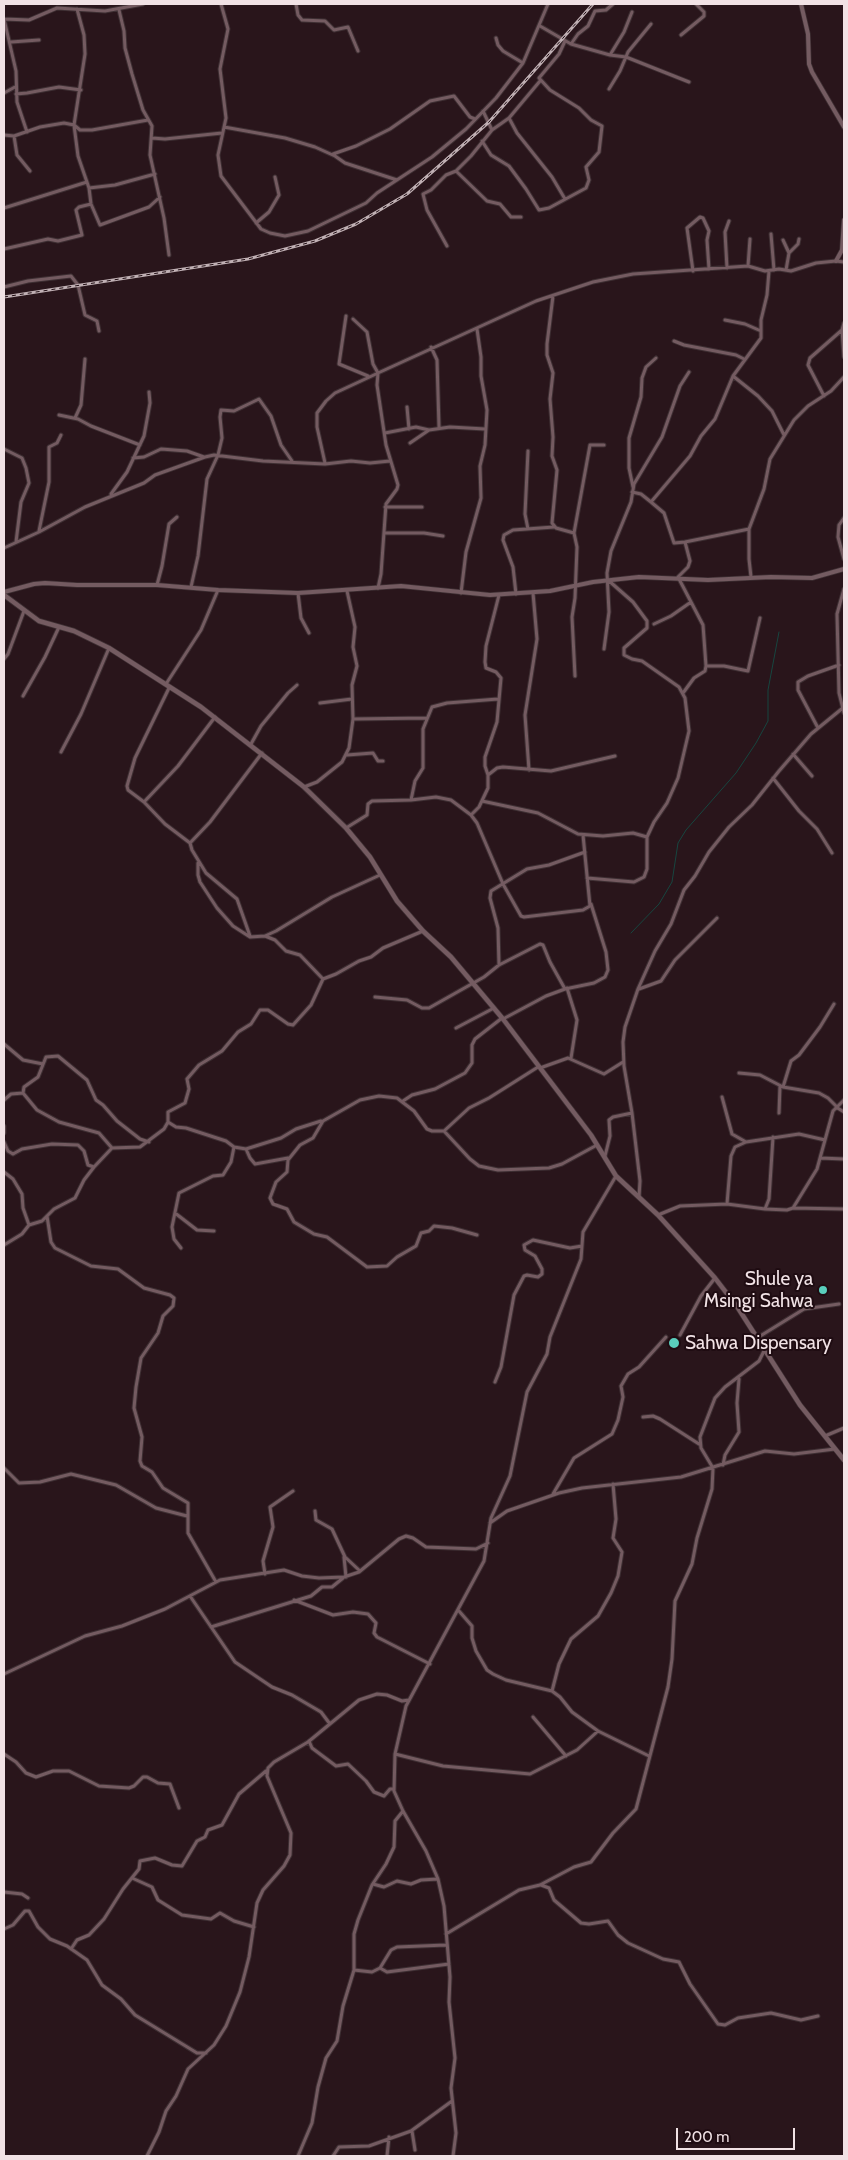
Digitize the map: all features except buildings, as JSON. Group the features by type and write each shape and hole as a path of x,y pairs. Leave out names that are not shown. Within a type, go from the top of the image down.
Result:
{"main road":[{"path":"4,593 24,611 39,621 86,636 109,648 215,717 304,787 346,828 370,857 397,901 423,931 474,982 597,1145 616,1176 658,1215 716,1278 765,1349 800,1405 844,1460"}],"street":[{"path":"27,132 17,102 15,87 16,71 11,42 4,19 29,20 64,6 104,11 119,10 143,4"},
{"path":"221,4 228,29 220,69 225,98 224,127 218,155 221,176 256,223 266,232 276,235 302,234 366,203 432,157 476,119 514,76 523,63 548,4"},
{"path":"296,4 298,15 302,20 323,21 334,30 348,27 358,51"},
{"path":"571,44 578,34 588,26 595,11 606,10 613,4"},
{"path":"681,35 704,16 704,12 696,4"},
{"path":"801,4 808,34 809,64 844,127"},
{"path":"77,9 85,44 81,90 74,125 78,156 98,222 103,225 149,207 160,196"},
{"path":"119,10 124,31 125,48 132,74 148,120 152,126 150,155 160,196 169,254"},
{"path":"610,54 624,32 632,12"},
{"path":"610,88 626,57 651,24"},
{"path":"540,26 571,44 626,57 689,82"},
{"path":"496,38 498,46 503,52 523,63"},
{"path":"11,42 39,40"},
{"path":"447,246 422,197 446,175 456,172 492,130 509,118 540,80 541,73 559,54 565,41"},
{"path":"482,141 491,155 512,170 539,210 549,208 586,188 589,180 586,167 599,152 602,126 591,120 579,108 550,90 540,80"},
{"path":"4,93 15,87"},
{"path":"16,94 27,94 58,87 81,90"},
{"path":"333,154 356,146 390,129 430,101 454,96 470,117 476,119"},
{"path":"483,111 492,130"},
{"path":"509,118 517,133 533,151 565,199"},
{"path":"4,136 14,136 54,124 64,123 74,125 80,130 92,130 148,120"},
{"path":"224,127 286,138 333,154 345,163 397,180"},
{"path":"152,138 165,139 222,133"},
{"path":"14,136 18,158 30,171"},
{"path":"456,172 487,201 500,204 511,217 522,217"},
{"path":"89,188 115,185 155,174"},
{"path":"256,223 269,212 279,195 275,177"},
{"path":"4,208 87,182"},
{"path":"4,249 48,239 56,241 82,235 76,210 79,207 91,204"},
{"path":"693,271 687,228 700,216 703,218 709,231 707,240 709,269"},
{"path":"836,261 842,250 844,220"},
{"path":"727,268 725,232 729,222"},
{"path":"771,234 774,270"},
{"path":"748,266 750,239"},
{"path":"789,253 798,244 799,239"},
{"path":"783,240 789,253 786,270"},
{"path":"325,464 316,426 317,413 335,393 431,347 536,301 593,282 634,274 748,266 769,271 797,270 816,263 844,262"},
{"path":"651,502 690,456 701,436 715,419 733,376 761,338 763,310 768,295 769,271"},
{"path":"4,287 28,281 71,276 76,280 80,290 85,315 97,321 99,331"},
{"path":"553,296 547,355 552,373 550,399 553,437 552,456 556,470 556,494 552,516 554,527"},
{"path":"346,316 342,335 340,365 369,377"},
{"path":"353,319 367,332 373,364 377,374 390,461 398,487 388,498 385,507 382,574 378,588"},
{"path":"725,320 745,324 760,331"},
{"path":"844,323 842,330 844,357"},
{"path":"460,593 466,552 482,498 480,466 485,445 487,402 481,376 477,328"},
{"path":"824,396 808,365 810,358 842,330"},
{"path":"674,341 684,345 736,354 744,359"},
{"path":"431,347 437,360 440,427"},
{"path":"656,358 646,367 642,378 641,397 629,438 630,483 633,490 641,494 664,513 674,543 750,529"},
{"path":"75,418 81,404 85,359"},
{"path":"604,649 609,612 608,580 612,551 631,502 633,490 662,437 680,386 689,372"},
{"path":"733,376 758,396 772,411 784,435"},
{"path":"751,577 749,559 750,529 764,489 770,459 784,435 801,413 824,396 844,377"},
{"path":"111,495 127,472 140,446 147,426 149,392"},
{"path":"192,588 198,556 207,479 218,455 222,438 220,417 222,410 234,411 259,399 271,416 281,445 292,462"},
{"path":"407,407 409,429"},
{"path":"59,415 75,418 140,446"},
{"path":"385,433 416,427 429,430"},
{"path":"410,443 429,430 440,427 485,429"},
{"path":"39,532 49,482 48,447 57,443 61,434"},
{"path":"575,676 572,617 576,598 575,586 578,554 574,532 590,445 604,445"},
{"path":"4,448 22,458 26,468 28,483 21,502 16,542"},
{"path":"133,458 144,457 161,449 187,451 205,457"},
{"path":"528,451 525,514 528,529"},
{"path":"4,548 111,495 131,489 176,466 205,457 218,455 263,461 325,464 343,461 370,463 390,461"},
{"path":"385,507 422,508"},
{"path":"156,585 162,566 169,524 177,517"},
{"path":"844,518 838,530 839,545 844,559"},
{"path":"516,594 513,567 503,538 508,532 554,527 574,532"},
{"path":"838,530 844,529"},
{"path":"385,533 424,533 443,536"},
{"path":"678,577 688,567 690,561 685,542"},
{"path":"4,593 34,584 45,583 156,585 298,594 401,586 460,593 498,595 533,593 639,576 708,580 751,577 812,578 844,569"},
{"path":"678,577 703,625 706,666 705,671 694,678 683,692"},
{"path":"587,878 634,882 641,880 647,869 647,837 654,822 667,803 682,768 689,726 683,692 679,687 642,661 624,655 624,648 647,628 647,621 633,602 608,580"},
{"path":"844,589 837,614 839,693 844,713"},
{"path":"218,590 200,630 168,686 138,751 128,781 128,790 144,802 165,824 190,843 198,862 206,873 237,899 250,937"},
{"path":"304,787 316,782 342,762 347,755 353,719 352,698 357,664 353,647 355,627 347,590"},
{"path":"529,770 525,714 536,639 533,593"},
{"path":"298,594 301,618 309,633"},
{"path":"471,815 482,801 488,788 485,757 497,722 501,678 496,672 486,668 485,662 486,646 498,595"},
{"path":"654,624 671,616 691,602"},
{"path":"4,659 8,654 24,611"},
{"path":"706,666 724,666 748,671 760,618"},
{"path":"23,696 59,627"},
{"path":"61,752 81,714 109,648"},
{"path":"818,728 798,690 798,682 808,676 839,665"},
{"path":"251,744 261,726 297,685"},
{"path":"320,703 352,698"},
{"path":"411,800 415,781 423,770 422,729 432,707 437,704 498,699"},
{"path":"640,1197 640,1181 632,1113 624,1062 624,1026 638,990 655,951 671,924 684,890 724,833 752,805 773,778 818,728 843,708"},
{"path":"144,802 178,766 215,717"},
{"path":"353,719 427,718"},
{"path":"347,755 373,752 378,761 383,761"},
{"path":"190,843 210,822 262,753"},
{"path":"794,754 812,776"},
{"path":"488,775 497,768 503,767 551,771 615,756"},
{"path":"773,778 799,811 817,829 832,853"},
{"path":"346,828 367,815 368,804 372,800 444,798 458,804 471,815 479,827 503,884 521,916 524,918 583,910 591,904"},
{"path":"482,801 538,813 571,832 583,835 634,834 647,837"},
{"path":"403,1101 412,1095 434,1089 465,1073 472,1063 473,1042 478,1035 502,1019 546,996 566,988 594,982 606,977 608,973 606,952 591,904 583,835"},
{"path":"499,965 498,928 490,895 491,892 527,869 549,865 585,852"},
{"path":"198,862 200,882 217,908 233,926 250,937 265,936 276,932 332,897 380,875"},
{"path":"638,990 661,981 682,952 717,918"},
{"path":"4,1245 22,1234 29,1225 42,1221 54,1209 75,1198 84,1180 112,1148 140,1147 150,1142 164,1129 168,1122 168,1112 175,1107 182,1106 187,1100 189,1089 187,1079 200,1065 222,1050 234,1036 253,1021 260,1010 268,1010 288,1024 293,1025 311,1005 323,979 371,957 383,948 423,931"},
{"path":"265,936 275,940 281,948 300,956 323,979"},
{"path":"375,997 407,1000 422,1008 430,1008 499,965 542,944 566,988 577,1020 571,1058"},
{"path":"779,1112 782,1086 791,1061 799,1055 834,1004"},
{"path":"456,1028 494,1008"},
{"path":"4,1044 23,1060 43,1064"},
{"path":"22,1094 24,1088 38,1077 46,1057 58,1056 87,1080 96,1100 117,1121 140,1139 150,1142"},
{"path":"168,1122 176,1127 186,1128 226,1142 234,1147 246,1149 281,1138 296,1128 323,1121 360,1100 388,1097 403,1101 414,1111 427,1128 432,1131 444,1131 469,1108 538,1068 562,1058 571,1058 600,1074 609,1072 624,1062"},
{"path":"739,1073 760,1074 782,1086 819,1093 844,1112"},
{"path":"4,1100 11,1094 22,1094 37,1110 59,1122 99,1133 112,1148"},
{"path":"722,1097 732,1134 746,1142"},
{"path":"793,1208 817,1168 836,1107 844,1100"},
{"path":"604,1158 610,1136 609,1120 613,1117 632,1113"},
{"path":"323,1121 313,1138 300,1146 289,1158 287,1172 274,1185 270,1198 273,1204 287,1209 294,1222 314,1234 328,1237 367,1267 387,1266 397,1257 416,1246 421,1233 428,1231 434,1226 452,1228 477,1235"},
{"path":"4,1126 4,1133"},
{"path":"444,1131 479,1166 498,1170 549,1168 562,1164 597,1145"},
{"path":"726,1204 733,1150 746,1142 773,1137 804,1134 825,1140"},
{"path":"764,1209 769,1199 773,1137"},
{"path":"4,1142 5,1151 13,1154 22,1149 52,1144 78,1145 84,1151 88,1165 94,1167"},
{"path":"181,1248 176,1243 172,1234 180,1191 226,1172 231,1162 234,1147"},
{"path":"246,1149 255,1164 289,1158"},
{"path":"820,1158 844,1159"},
{"path":"4,1172 13,1179 22,1194 23,1208 29,1225"},
{"path":"453,2156 456,2133 451,2083 454,2053 444,1906 438,1879 424,1846 403,1811 394,1789 395,1754 402,1719 410,1700 484,1561 490,1523 510,1476 527,1392 545,1360 550,1337 580,1259 585,1228 616,1176"},
{"path":"658,1215 680,1206 726,1204 787,1210 793,1208 844,1209"},
{"path":"175,1213 198,1230 214,1231"},
{"path":"47,1216 51,1242 56,1248 83,1263 118,1268 144,1288 174,1298 173,1306 163,1316 158,1333 141,1358 134,1409 142,1437 140,1464 152,1472 163,1488 188,1503 189,1536 216,1582"},
{"path":"495,1382 501,1367 514,1295 524,1276 538,1277 542,1274 542,1269 535,1256 525,1250 524,1245 533,1240 570,1248 582,1246"},
{"path":"680,1335 701,1296 716,1278"},
{"path":"757,1338 804,1309 839,1304"},
{"path":"552,1495 574,1458 612,1434 618,1420 623,1397 621,1386 629,1373 640,1365 666,1337"},
{"path":"700,1445 701,1434 715,1398 725,1387 759,1361 765,1349"},
{"path":"723,1465 725,1455 738,1432 737,1403 739,1378"},
{"path":"446,1934 520,1890 540,1885 595,1859 613,1833 636,1809 648,1756 668,1687 672,1659 674,1606 692,1564 697,1538 712,1489 713,1468 700,1445 660,1419 653,1416 644,1417"},
{"path":"825,1436 844,1428"},
{"path":"490,1523 507,1511 552,1495 582,1488 674,1478 713,1468 765,1451 794,1454 835,1449"},
{"path":"4,1468 19,1483 40,1482 71,1474 116,1485 156,1508 187,1516"},
{"path":"552,1691 559,1664 571,1639 598,1616 611,1594 618,1576 622,1552 613,1538 616,1519 613,1484"},
{"path":"265,1574 263,1561 273,1527 270,1506 293,1491"},
{"path":"315,1511 316,1520 332,1529 344,1554 360,1571"},
{"path":"211,1627 314,1595 322,1587 330,1588 345,1577 360,1571 399,1539 406,1536 413,1538 426,1547 476,1549 488,1542"},
{"path":"344,1554 345,1577"},
{"path":"4,1674 86,1636 122,1626 165,1609 216,1582 284,1570 302,1576 319,1578 345,1577"},
{"path":"190,1596 230,1656 239,1665 272,1687 292,1695 321,1712 330,1724"},
{"path":"294,1600 333,1615 353,1612 368,1614 376,1623 374,1633 377,1637 430,1664"},
{"path":"459,1611 472,1626 472,1638 476,1651 487,1670 506,1680 552,1691 560,1697 572,1712 598,1731 648,1756"},
{"path":"71,1949 77,1940 89,1935 104,1919 140,1868 139,1862 154,1858 170,1865 182,1866 197,1841 205,1837 208,1830 222,1826 239,1794 274,1762 309,1740 354,1703 370,1695 383,1695 410,1700"},
{"path":"533,1716 566,1756"},
{"path":"395,1754 443,1766 530,1774 580,1748 598,1731"},
{"path":"309,1740 312,1748 336,1766 348,1764 366,1781 374,1792 384,1796 394,1789"},
{"path":"4,1754 16,1762 26,1773 36,1777 53,1771 70,1771 99,1786 129,1788 134,1786 143,1777 158,1783 170,1784 179,1808"},
{"path":"146,2156 159,2132 166,2111 176,2096 188,2069 206,2053 220,2036 236,2002 249,1957 256,1903 260,1895 287,1862 292,1844 290,1833 266,1770"},
{"path":"298,2156 312,2123 318,2087 326,2058 337,2041 343,2006 354,1970 354,1934 358,1920 373,1884 394,1847 395,1821 403,1811"},
{"path":"132,1878 152,1887 158,1900 182,1915 211,1919 220,1913 234,1921 254,1927"},
{"path":"373,1884 384,1887 395,1882 411,1884 421,1880 438,1879"},
{"path":"540,1885 549,1888 554,1900 581,1923 589,1924 608,1921 618,1935 628,1943 663,1959 679,1962 690,1984 718,2024 725,2025 738,2018 771,2013 801,2020 818,2016"},
{"path":"4,1892 22,1894 28,1898"},
{"path":"4,1929 13,1925 25,1911 29,1911 38,1927 50,1939 71,1949 87,1960 102,1985 121,1999 135,2015 194,2051 206,2053"},
{"path":"354,1970 372,1972 380,1968 391,1950 397,1947 446,1945"},
{"path":"380,1968 387,1972 448,1964"},
{"path":"333,2156 339,2147 365,2147 389,2137 412,2131 452,2101"},
{"path":"412,2131 415,2150"},
{"path":"387,2156 389,2137"}],"waterway":[{"path":"631,933 659,904 672,882 678,843 686,830 736,773 768,721 768,690 779,632"}],"railway":[{"path":"4,297 248,259 315,241 356,224 407,194 489,122 593,4"}],"place":[{"name":"Shule ya Msingi Sahwa","path":"823,1290"},
{"name":"Sahwa Dispensary","path":"674,1343"}]}
